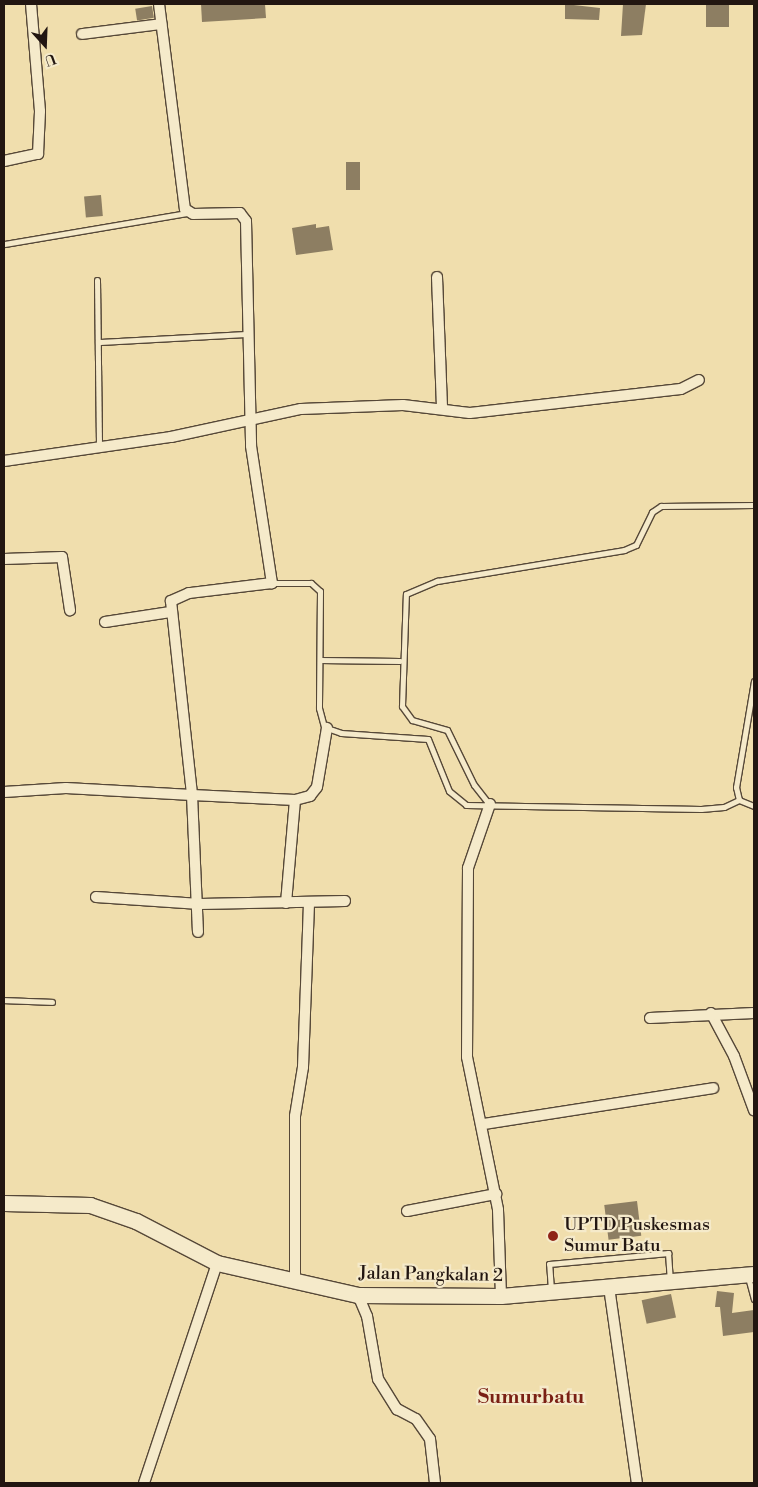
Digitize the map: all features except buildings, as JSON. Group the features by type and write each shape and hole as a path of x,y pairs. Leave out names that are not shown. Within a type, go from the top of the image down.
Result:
{"street":[{"path":"4,161 38,154 40,111 31,4"},
{"path":"159,4 187,213 244,217 254,484 272,583 176,597 170,612 192,795 200,904 198,932"},
{"path":"82,34 161,24"},
{"path":"437,276 442,408"},
{"path":"4,461 301,409 403,405 478,412 681,389 699,380"},
{"path":"4,559 62,557 70,610"},
{"path":"105,622 170,612"},
{"path":"4,792 66,788 295,800 315,792 327,728"},
{"path":"286,903 295,800"},
{"path":"490,804 468,868 466,922 467,1057 484,1124 496,1194 501,1296"},
{"path":"96,897 200,904 309,904 345,901"},
{"path":"295,1281 295,1116 303,1067 309,904"},
{"path":"650,1018 711,1013 754,1013"},
{"path":"711,1013 730,1047 754,1110"},
{"path":"484,1124 713,1088"},
{"path":"407,1211 496,1194"},
{"name":"Jalan Pangkalan 2","path":"4,1203 90,1205 136,1221 217,1263 358,1295 501,1296 751,1274"},
{"path":"144,1483 217,1263"},
{"path":"609,1287 637,1483"},
{"path":"358,1295 367,1316 378,1379 397,1409 416,1419 430,1438 435,1483"}],"lane":[{"path":"4,244 187,213"},
{"path":"97,280 99,445"},
{"path":"98,342 248,334"},
{"path":"490,804 474,785 447,730 406,715 400,696 404,599 415,587 624,550 636,545 652,512 661,506 754,505"},
{"path":"272,583 317,586 320,660 319,717 327,728 341,733 423,737 432,745 456,800 466,805 701,809 724,807 739,800 754,806"},
{"path":"320,660 400,661"},
{"path":"739,800 736,787 754,681"},
{"path":"4,1000 52,1002"},
{"path":"552,1292 549,1264 668,1253 671,1282"},
{"path":"751,1274 754,1299"}],"place":[{"name":"UPTD Puskesmas Sumur Batu","path":"553,1236"}],"district":[{"name":"Sumurbatu","path":"531,1397"}]}
